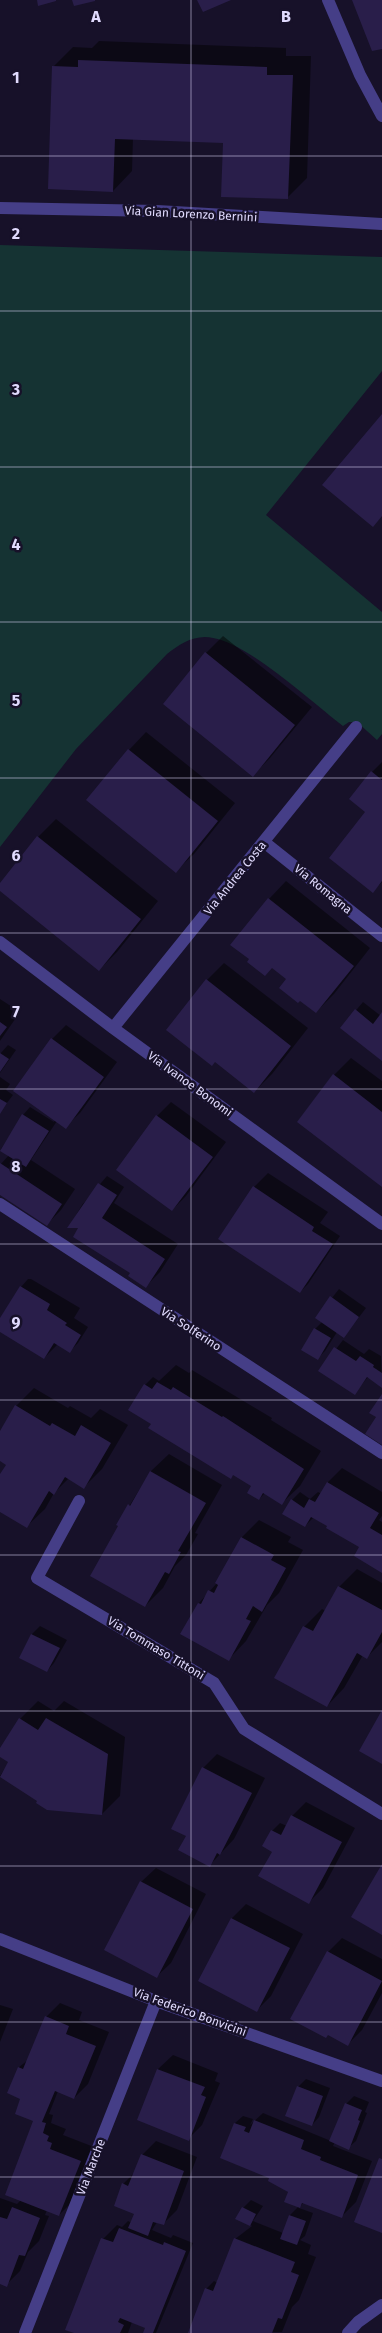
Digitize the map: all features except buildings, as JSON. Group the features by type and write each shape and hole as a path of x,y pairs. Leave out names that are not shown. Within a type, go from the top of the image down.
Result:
{"street":[{"path":"328,0 360,76 382,116"},
{"name":"Via Gian Lorenzo Bernini","path":"0,208 157,211 382,224"},
{"name":"Via Andrea Costa","path":"113,1028 356,727"},
{"name":"Via Romagna","path":"264,842 382,936"},
{"name":"Via Ivanoe Bonomi","path":"0,942 113,1028 382,1224"},
{"name":"Via Solferino","path":"0,1204 382,1453"},
{"name":"Via Tommaso Tittoni","path":"78,1502 37,1578 214,1683 244,1729 382,1814"},
{"name":"Via Federico Bonvicini","path":"0,1940 156,2001 382,2081"},
{"name":"Via Marche","path":"25,2333 156,2001"},
{"path":"348,2333 358,2322 382,2305"}],"green space":[{"path":"0,245 382,257 382,371 266,515 382,612 382,734 377,740 357,722 349,722 343,726 280,675 244,651 213,638 200,637 183,643 167,654 76,749 0,847"}]}
